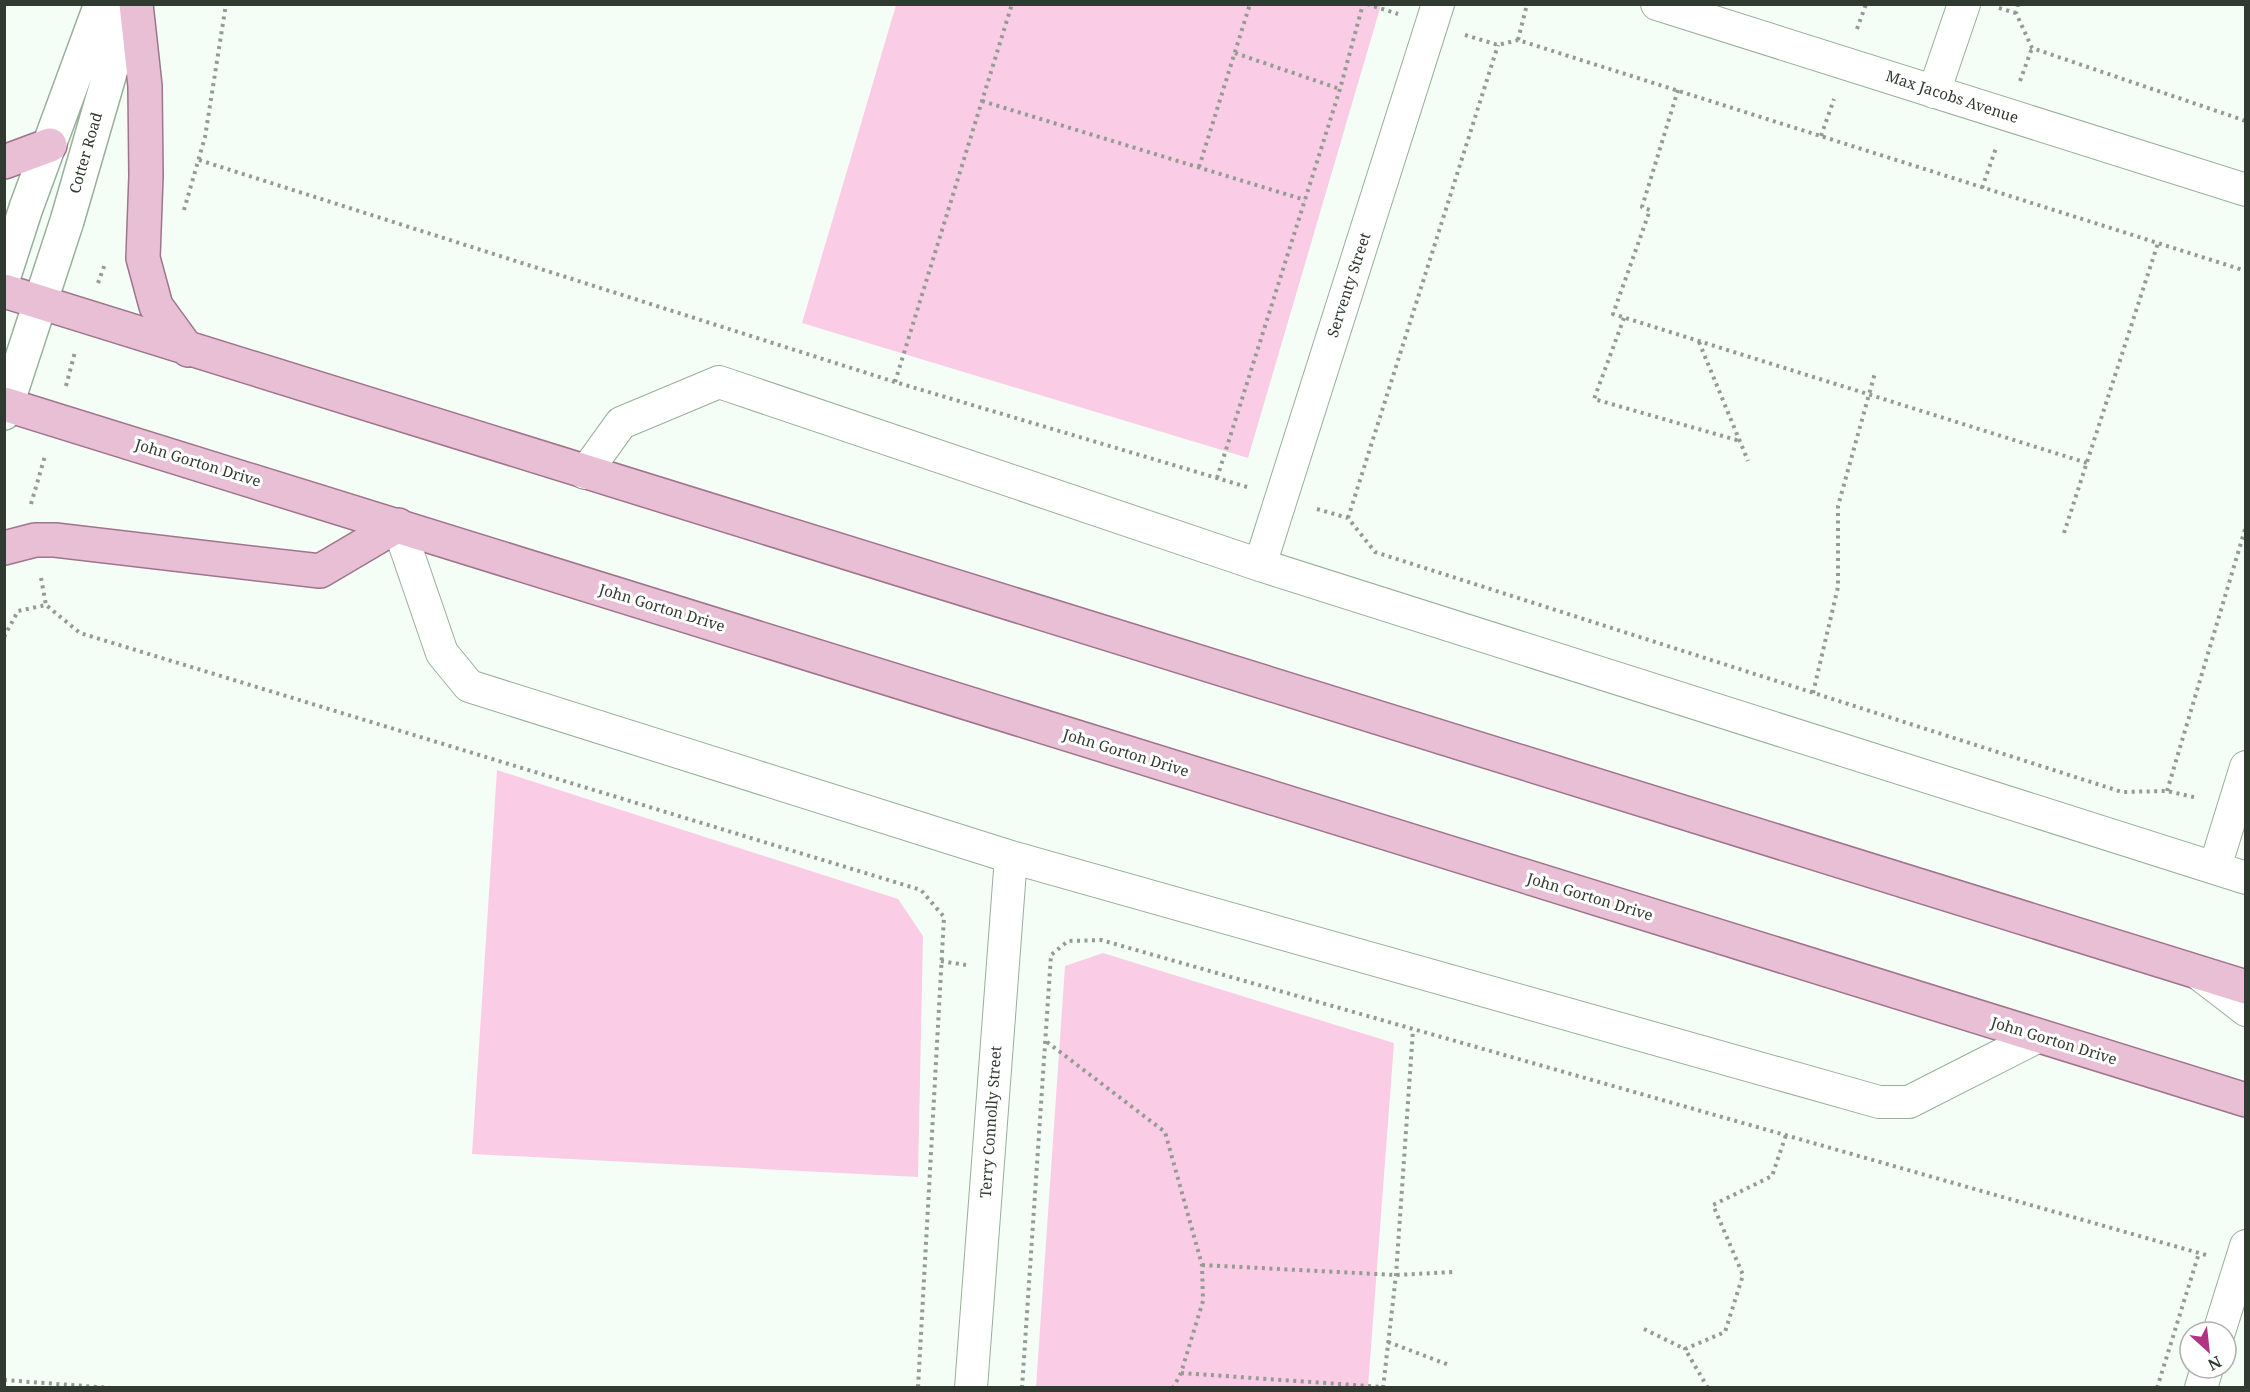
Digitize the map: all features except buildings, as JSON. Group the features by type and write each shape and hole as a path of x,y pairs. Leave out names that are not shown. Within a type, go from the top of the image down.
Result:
{"main road":[{"path":"4,276 101,4"},
{"name":"Cotter Road","path":"5,407 67,221 130,4"},
{"path":"136,4 145,86 146,176 143,258 156,306 188,350"},
{"path":"4,162 50,145"},
{"path":"4,291 2246,987"},
{"name":"John Gorton Drive","path":"5,407 56,420 398,525 2246,1100"},
{"path":"4,548 35,540 55,540 320,570 398,525"}],"street":[{"name":"Serventy Street","path":"1260,565 1438,4"},
{"name":"Max Jacobs Avenue","path":"1658,4 2246,190"},
{"path":"1934,92 1964,4"},
{"path":"585,473 621,423 719,382 1260,565 2246,878"},
{"path":"398,525 442,653 469,686 1011,857 1880,1102 1909,1102 2039,1036"},
{"path":"2215,867 2246,767"},
{"name":"Terry Connolly Street","path":"971,1388 1011,857"},
{"path":"2198,972 2246,1010"},
{"path":"2222,1320 2243,1256"}],"path":[{"path":"184,211 200,160 226,4"},
{"path":"895,382 1012,4"},
{"path":"1199,167 1250,4"},
{"path":"1217,478 1340,89 1363,4"},
{"path":"1518,40 1527,4"},
{"path":"2018,4 2016,13 2032,48 2246,121"},
{"path":"2246,271 1518,40 1498,45 1348,518 1375,552 2122,792 2167,791 2246,526"},
{"path":"1235,52 1340,89"},
{"path":"1678,90 1642,207 1650,210 1613,314 2087,463"},
{"path":"982,101 1305,200"},
{"path":"200,160 895,382 1282,498"},
{"path":"2064,533 2158,243"},
{"path":"30,507 86,316 108,255"},
{"path":"1624,318 1594,399 1740,441"},
{"path":"1698,341 1748,461"},
{"path":"1813,693 1838,587 1838,506 1875,373"},
{"path":"4,637 18,611 46,605 80,633 921,890 944,917 918,1388"},
{"path":"1022,1388 1047,1042 1051,955 1068,941 1101,940 2199,1253 2243,1256"},
{"path":"1181,1373 1383,1388 1396,1275 1413,1029"},
{"path":"1047,1042 1165,1132 1202,1264 1203,1301 1181,1373 1173,1388"},
{"path":"1685,1349 1725,1332 1743,1275 1713,1205 1772,1176 1786,1135"},
{"path":"2157,1388 2199,1253"},
{"path":"1202,1264 1396,1275 1454,1272"},
{"path":"1644,1329 1685,1349 1708,1388"},
{"path":"1388,1342 1449,1365"},
{"path":"4,1380 111,1388"}],"shaded area":[{"path":"896,5 1381,5 1248,458 802,323"},
{"path":"497,770 898,899 923,936 918,1177 472,1154"},
{"path":"1103,953 1394,1043 1368,1387 1036,1387 1065,966"}]}
